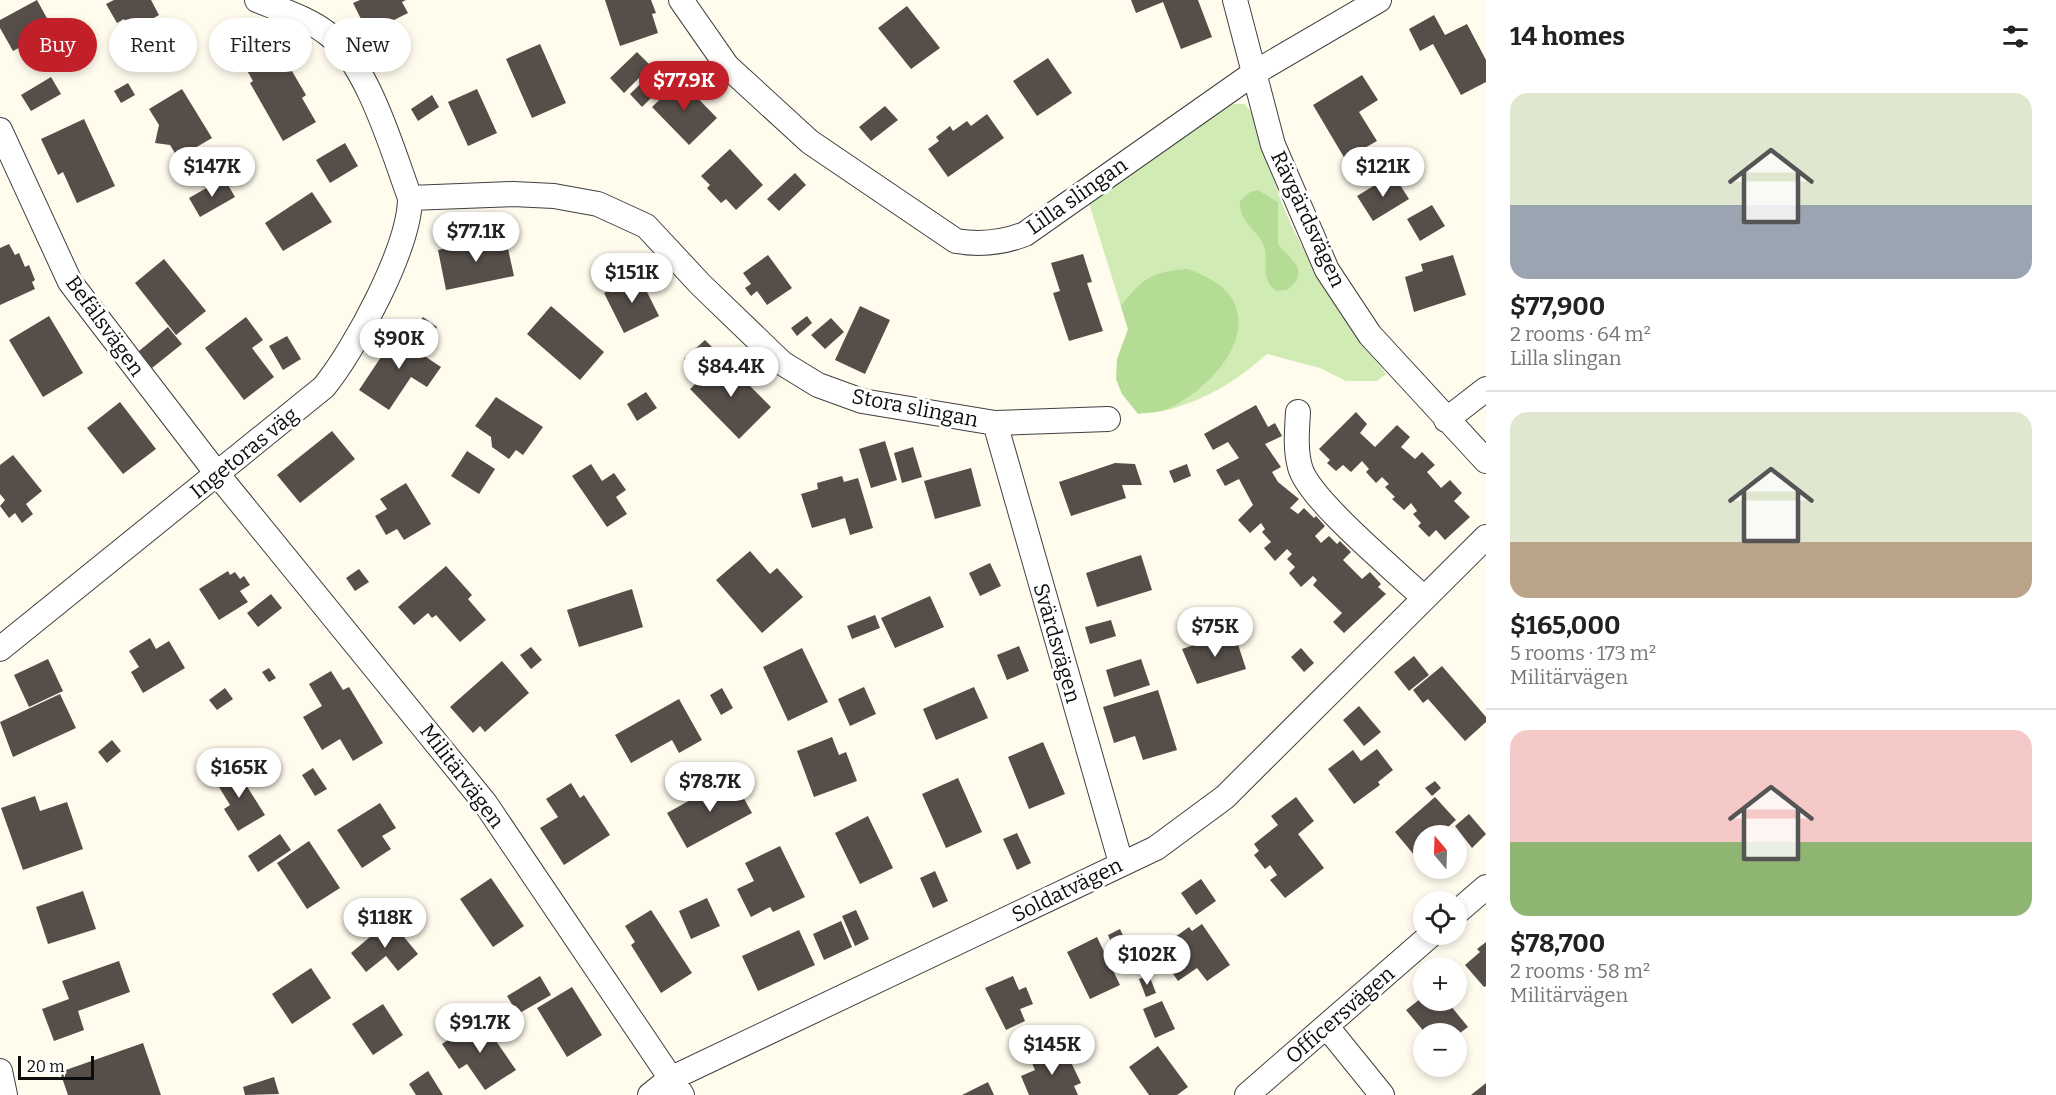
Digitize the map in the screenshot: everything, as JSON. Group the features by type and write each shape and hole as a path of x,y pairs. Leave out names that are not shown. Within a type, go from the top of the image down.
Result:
{"street":[{"path":"257,0 328,34 346,52 360,74 386,133 410,198"},
{"name":"Lilla slingan","path":"681,0 727,66 810,142 956,241 974,244 1009,240 1024,234 1254,73 1379,0"},
{"name":"Rävgärdsvägen","path":"1235,0 1273,145 1328,270 1370,335 1486,461"},
{"name":"Befälsvägen","path":"0,130 70,282 218,475"},
{"name":"Stora slingan","path":"410,198 513,194 554,196 598,204 646,226 701,285 782,363 818,385 862,401 995,423 1108,419"},
{"name":"Ingetoras väg","path":"0,649 324,387 339,369 367,319 388,274 410,213 410,198"},
{"path":"1446,420 1486,389"},
{"path":"1298,412 1296,436 1300,469 1317,497 1424,598"},
{"name":"Svärdsvägen","path":"995,423 1121,863"},
{"name":"Militärvägen","path":"218,475 486,803 676,1087"},
{"name":"Soldatvägen","path":"650,1095 676,1087 747,1045 1156,848 1225,796 1486,537"},
{"path":"1467,903 1486,887"},
{"name":"Officersvägen","path":"1247,1095 1420,945"},
{"path":"1327,1027 1382,1095"},
{"path":"0,1071 5,1095"}],"green space":[{"path":"1228,104 1245,104 1253,115 1264,140 1278,193 1293,229 1317,273 1386,374 1377,381 1346,381 1320,368 1267,354 1221,388 1168,410 1128,329 1088,200"},
{"path":"1258,190 1278,202 1278,244 1293,260 1298,270 1295,283 1287,290 1276,291 1271,286 1266,275 1264,246 1240,209 1240,201 1250,192"},
{"path":"1187,269 1215,282 1232,299 1238,318 1236,338 1227,358 1212,377 1192,394 1167,410 1138,414 1122,394 1116,379 1117,359 1128,329 1121,306 1149,278 1165,272"}],"building":[{"path":"37,0 47,18 18,18 18,48 13,51 0,28 0,20"},
{"path":"114,0 151,0 159,15 154,18 114,18 106,4"},
{"path":"360,0 406,0 402,2 408,13 398,18 360,18 353,3"},
{"path":"605,0 651,0 656,13 652,14 658,33 620,46"},
{"path":"1131,0 1198,0 1212,37 1181,49 1163,2 1136,13"},
{"path":"907,6 940,48 911,69 878,28"},
{"path":"1434,15 1445,35 1467,24 1486,60 1486,82 1461,95 1433,44 1420,51 1409,29"},
{"path":"540,44 566,103 532,118 506,59"},
{"path":"637,52 651,66 624,93 610,78"},
{"path":"1048,58 1072,93 1037,116 1013,81"},
{"path":"659,66 671,78 642,107 630,94"},
{"path":"248,72 292,72 306,95 302,98 316,122 283,141 250,83 253,81"},
{"path":"1362,75 1378,100 1359,112 1377,141 1345,159 1313,105"},
{"path":"51,77 61,94 31,111 21,95"},
{"path":"680,80 717,118 689,145 652,107"},
{"path":"128,83 135,95 121,103 114,91"},
{"path":"182,89 212,138 178,158 170,145 155,143 159,125 149,109"},
{"path":"477,89 497,133 468,146 448,102"},
{"path":"432,95 439,107 418,121 411,109"},
{"path":"885,106 898,120 871,141 859,127"},
{"path":"987,114 1004,138 948,177 928,149 939,141 936,137 950,126 953,131 967,121 971,126"},
{"path":"84,119 115,186 77,203 63,172 58,175 41,139"},
{"path":"345,143 358,166 330,183 316,160"},
{"path":"730,149 763,185 736,210 726,199 721,203 707,188 710,185 701,176"},
{"path":"795,173 806,185 779,211 767,199"},
{"path":"1393,174 1409,199 1373,221 1357,196"},
{"path":"224,178 235,197 200,217 189,198"},
{"path":"312,192 332,222 283,251 265,223"},
{"path":"1432,205 1445,226 1420,241 1407,219"},
{"path":"505,235 514,276 446,290 438,250"},
{"path":"9,244 15,255 19,253 25,267 29,265 35,280 32,282 35,289 0,305 0,248"},
{"path":"1083,254 1092,282 1087,283 1103,331 1069,341 1053,293 1060,291 1051,263"},
{"path":"768,255 792,288 767,305 757,291 751,296 745,288 751,284 743,273"},
{"path":"1453,255 1466,295 1414,312 1405,277 1423,271 1421,264"},
{"path":"164,259 206,311 176,335 135,283"},
{"path":"639,276 659,316 624,333 604,293"},
{"path":"551,306 604,352 580,380 527,334"},
{"path":"860,306 890,320 865,374 835,360"},
{"path":"49,316 83,373 43,397 9,340"},
{"path":"807,316 812,323 797,336 791,328"},
{"path":"246,317 263,340 252,348 274,377 244,400 205,348"},
{"path":"423,317 437,327 426,343 412,333"},
{"path":"831,318 844,332 825,349 811,335"},
{"path":"168,327 182,344 152,368 139,351"},
{"path":"399,330 431,351 426,357 441,367 427,387 411,377 389,410 359,390"},
{"path":"287,336 301,359 283,370 269,346"},
{"path":"705,340 720,355 699,375 684,359"},
{"path":"722,358 771,407 739,439 690,389"},
{"path":"646,392 657,408 637,421 627,404"},
{"path":"496,397 543,427 523,455 516,450 509,459 492,447 491,437 475,426"},
{"path":"120,402 156,449 123,474 87,428"},
{"path":"1256,405 1268,427 1275,423 1282,436 1265,444 1281,467 1272,472 1278,482 1299,499 1290,508 1298,514 1304,508 1314,518 1316,516 1325,526 1315,536 1321,543 1329,536 1337,544 1340,541 1351,552 1343,560 1362,579 1370,572 1381,584 1378,587 1386,594 1344,633 1333,622 1342,613 1313,585 1317,580 1313,576 1301,587 1289,573 1295,567 1287,559 1292,554 1287,549 1275,561 1264,548 1271,542 1262,532 1265,529 1261,523 1250,533 1238,520 1253,505 1239,479 1225,486 1216,470 1239,458 1228,442 1213,450 1204,434"},
{"path":"1356,412 1367,424 1360,433 1375,447 1397,425 1410,437 1401,447 1415,459 1422,452 1435,465 1427,472 1441,488 1450,480 1462,493 1454,501 1470,517 1445,540 1436,530 1429,537 1418,526 1421,523 1413,514 1417,511 1411,503 1404,510 1392,499 1395,497 1385,487 1389,484 1382,477 1376,483 1366,472 1369,469 1362,461 1351,472 1343,465 1336,471 1327,463 1330,460 1319,449"},
{"path":"332,431 355,459 300,503 277,475"},
{"path":"885,441 897,480 871,488 859,449"},
{"path":"913,447 922,477 902,483 894,453"},
{"path":"467,451 495,469 479,494 451,476"},
{"path":"13,455 42,491 26,504 33,514 22,523 15,513 9,518 0,506 5,500 0,494 0,465"},
{"path":"1115,463 1135,464 1142,485 1122,485 1126,498 1071,516 1059,482"},
{"path":"591,464 602,481 614,473 626,490 616,497 627,514 607,527 572,476"},
{"path":"1187,464 1191,476 1174,483 1169,471"},
{"path":"971,468 981,506 935,519 924,481"},
{"path":"842,476 844,482 858,478 873,528 850,535 845,518 812,528 801,494 818,489 817,483"},
{"path":"406,483 431,524 404,540 397,529 386,535 375,516 387,509 380,499"},
{"path":"750,551 770,574 777,568 803,597 762,633 716,580"},
{"path":"1141,555 1152,590 1097,607 1086,573"},
{"path":"990,563 1001,586 980,596 969,573"},
{"path":"446,566 472,595 468,599 486,620 460,642 436,615 432,618 428,613 414,625 398,607"},
{"path":"359,569 369,582 355,591 346,578"},
{"path":"228,571 230,575 235,572 240,579 244,576 250,585 240,591 248,602 219,620 199,589"},
{"path":"632,589 643,627 579,647 567,610"},
{"path":"271,594 282,608 258,627 247,613"},
{"path":"930,596 944,627 895,648 881,618"},
{"path":"875,615 880,628 852,639 847,626"},
{"path":"1111,620 1116,636 1090,644 1085,627"},
{"path":"1234,632 1246,669 1197,684 1182,649"},
{"path":"150,638 156,649 169,641 185,668 143,693 131,672 139,667 129,651"},
{"path":"1019,646 1029,671 1007,680 997,655"},
{"path":"531,647 542,660 531,669 520,655"},
{"path":"802,648 828,702 788,721 763,667"},
{"path":"1301,648 1314,663 1304,672 1291,657"},
{"path":"1414,656 1429,675 1409,691 1394,672"},
{"path":"48,659 63,691 29,707 14,675"},
{"path":"1141,659 1150,685 1114,697 1106,670"},
{"path":"502,661 529,693 485,732 480,726 473,733 450,707"},
{"path":"1442,666 1486,717 1486,722 1465,741 1428,699 1423,703 1413,690"},
{"path":"269,668 276,678 269,682 262,672"},
{"path":"331,671 343,690 349,687 383,743 353,761 340,739 322,750 303,717 322,706 309,684"},
{"path":"864,687 876,714 850,726 838,699"},
{"path":"974,687 988,718 936,740 923,709"},
{"path":"225,688 233,699 217,710 209,700"},
{"path":"722,688 733,708 721,715 710,695"},
{"path":"1158,690 1177,750 1143,760 1135,736 1114,743 1103,707"},
{"path":"60,694 76,728 13,757 0,722"},
{"path":"679,699 702,740 679,753 672,740 631,763 615,735"},
{"path":"1359,706 1381,732 1364,746 1343,720"},
{"path":"832,737 839,755 846,752 857,781 814,797 797,751"},
{"path":"112,740 121,751 107,763 98,752"},
{"path":"1043,742 1065,794 1029,809 1008,757"},
{"path":"1377,749 1393,770 1378,782 1380,785 1354,804 1328,769 1353,750 1361,761"},
{"path":"234,766 265,815 238,831 224,809 230,805 214,779"},
{"path":"313,768 327,789 315,796 302,775"},
{"path":"732,777 752,813 687,848 667,813"},
{"path":"958,778 982,832 946,848 922,794"},
{"path":"1435,781 1441,788 1432,796 1425,788"},
{"path":"571,783 580,798 584,795 610,835 564,865 540,828 558,817 546,799"},
{"path":"35,796 40,811 67,802 83,849 23,870 1,808"},
{"path":"1296,797 1314,821 1298,834 1324,868 1285,898 1270,880 1277,875 1270,865 1265,869 1254,855 1259,851 1254,844 1278,825 1271,816"},
{"path":"1435,797 1456,820 1450,825 1413,825 1413,854 1395,832"},
{"path":"380,803 396,828 382,836 391,849 362,868 337,830"},
{"path":"1469,814 1486,834 1472,848 1467,842 1467,825 1456,825"},
{"path":"868,816 893,868 860,884 835,833"},
{"path":"1017,833 1031,863 1017,870 1003,839"},
{"path":"280,834 291,850 258,872 248,856"},
{"path":"309,841 340,888 307,909 277,863"},
{"path":"780,846 805,897 773,912 770,907 751,917 737,889 754,881 745,863"},
{"path":"935,871 948,901 933,908 920,878"},
{"path":"491,878 524,926 493,947 460,899"},
{"path":"1201,879 1216,901 1196,915 1181,893"},
{"path":"83,891 96,929 48,944 36,907"},
{"path":"707,898 720,926 691,939 679,911"},
{"path":"651,910 692,973 661,993 631,945 635,942 625,926"},
{"path":"856,910 869,939 855,946 842,916"},
{"path":"390,920 418,954 398,971 386,956 366,972 351,953"},
{"path":"841,921 852,947 824,960 813,934"},
{"path":"1202,924 1230,965 1207,981 1197,968 1178,981 1159,954 1178,941 1175,937 1189,927 1192,931"},
{"path":"1120,929 1130,950 1117,956 1108,935"},
{"path":"799,930 815,965 758,991 742,956"},
{"path":"1097,937 1120,985 1090,999 1067,952"},
{"path":"1486,942 1486,986 1484,987 1467,967 1467,963 1480,952 1477,949"},
{"path":"119,961 130,992 78,1011 84,1030 54,1041 42,1009 69,999 62,981"},
{"path":"311,968 331,998 292,1024 272,994"},
{"path":"1149,975 1156,993 1146,997 1139,979"},
{"path":"540,976 551,995 518,1014 507,996"},
{"path":"1013,976 1019,990 1026,987 1033,1004 1020,1009 1025,1021 1006,1030 985,988"},
{"path":"572,987 602,1035 567,1057 537,1008"},
{"path":"1162,1001 1175,1029 1155,1038 1143,1009"},
{"path":"383,1004 403,1035 373,1055 352,1024"},
{"path":"1413,1005 1413,1011 1455,1011 1465,1023 1417,1023 1406,1010"},
{"path":"480,1018 516,1070 485,1090 467,1064 459,1069 442,1044"},
{"path":"143,1043 161,1095 68,1095 60,1072"},
{"path":"1158,1046 1188,1087 1177,1095 1149,1095 1129,1067"},
{"path":"1057,1048 1062,1059 1068,1056 1081,1083 1074,1086 1078,1095 1029,1095 1021,1076 1035,1070 1031,1061"},
{"path":"428,1071 443,1095 416,1095 409,1084"},
{"path":"274,1077 279,1094 245,1095 243,1087"},
{"path":"988,1082 994,1095 962,1095"},
{"path":"1486,1083 1486,1095 1471,1095"}]}
